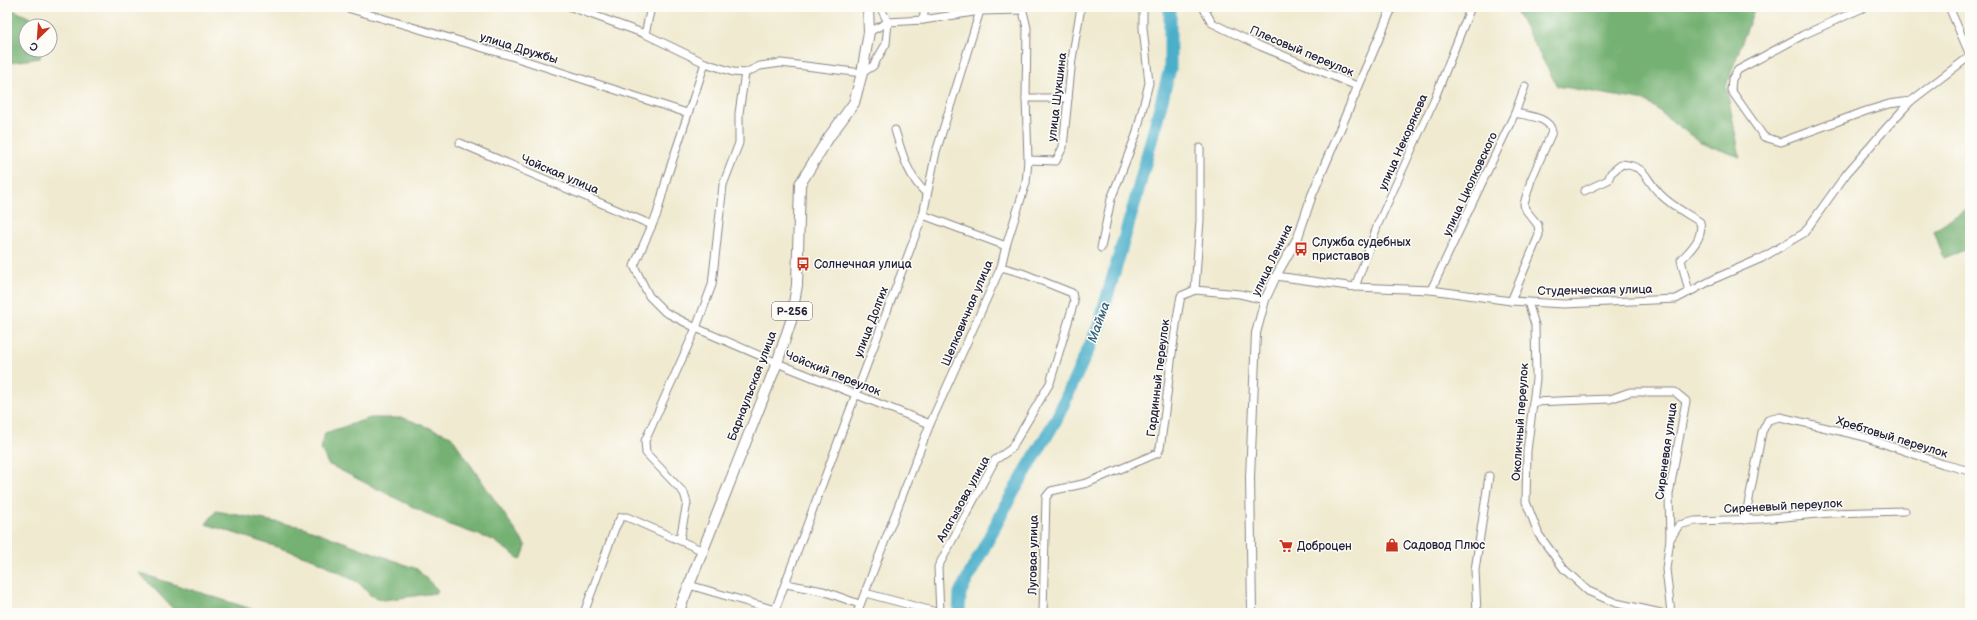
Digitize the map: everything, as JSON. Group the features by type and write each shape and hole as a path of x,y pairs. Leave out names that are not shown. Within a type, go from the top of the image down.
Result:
{"main road":[{"name":"Барнаульская улица","path":"678,613 701,550 777,363 791,320 797,285 800,184 829,137 854,103 862,74 869,32 868,7"}],"street":[{"name":"улица Дружбы","path":"344,7 521,60 687,113"},
{"path":"572,7 644,34 705,64 733,72 745,73 760,66 781,63 862,74 873,66 886,44 888,22 880,7"},
{"path":"644,34 651,7"},
{"path":"923,20 925,7"},
{"name":"улица Шукшина","path":"1028,160 1056,161 1063,147 1068,98 1082,7"},
{"path":"1101,248 1111,199 1136,135 1149,83 1143,28 1143,7"},
{"name":"Плесовый переулок","path":"1202,7 1212,23 1260,46 1357,86"},
{"name":"улица Ленина","path":"1252,613 1250,477 1256,333 1265,300 1276,276 1298,237 1312,195 1357,86 1392,7"},
{"name":"улица Некорякова","path":"1355,287 1378,224 1434,100 1471,7"},
{"path":"1865,7 1803,35 1738,70 1732,79 1731,90 1764,137 1780,142 1866,111 1889,104 1911,101 1970,55 1949,7"},
{"path":"869,32 888,22 923,20 980,11 1022,9"},
{"name":"Шелковичная улица","path":"856,613 866,593 930,424 1001,267 1026,183 1028,160 1026,98 1027,28 1022,9"},
{"name":"улица Долгих","path":"774,612 786,584 855,393 923,215 926,193 936,152 980,11"},
{"name":"Чойский переулок","path":"705,64 687,113 657,214 634,266 649,296 666,312 696,328 777,363 930,424"},
{"path":"680,539 687,503 684,494 646,453 645,441 696,328 712,285 723,185 739,143 739,113 745,73"},
{"name":"улица Циолковского","path":"1431,290 1515,113 1525,86"},
{"path":"1026,98 1068,98"},
{"name":"Студенческая улица","path":"1276,276 1355,287 1431,290 1528,302 1564,304 1625,303 1676,299 1762,258 1804,233 1847,173 1911,101"},
{"path":"1511,301 1539,234 1538,225 1525,210 1524,204 1531,180 1552,132 1551,126 1546,121 1515,113"},
{"path":"895,130 905,162 918,186 926,193"},
{"name":"Чойская улица","path":"460,143 652,225"},
{"path":"1200,148 1200,220 1195,290 1240,294 1265,300"},
{"path":"1584,191 1608,180 1610,173 1622,164 1634,165 1647,176 1658,192 1674,207 1700,222 1702,229 1698,242 1681,260 1689,292"},
{"path":"923,215 1006,246"},
{"name":"Алагызова улица","path":"940,613 938,567 995,460 1011,449 1050,383 1074,302 1072,293 1022,273 1001,267"},
{"name":"Гардинный переулок","path":"1046,497 1051,491 1087,482 1158,454 1166,407 1175,323 1181,296 1195,290"},
{"name":"Околичный переулок","path":"1528,302 1535,325 1536,379 1527,451 1526,502 1539,535 1564,569 1588,591 1616,603 1661,613"},
{"name":"Сиреневая улица","path":"1533,402 1610,400 1630,392 1675,392 1686,401 1668,494 1670,539 1666,569 1671,613"},
{"name":"Хребтовый переулок","path":"1745,520 1762,432 1768,420 1780,417 1861,436 1943,464 1970,471"},
{"path":"1477,613 1475,570 1489,476"},
{"name":"Луговая улица","path":"1043,613 1046,497"},
{"name":"Сиреневый переулок","path":"1670,539 1679,525 1695,521 1745,520 1830,513 1905,511"},
{"path":"584,613 615,528 621,517 627,517 680,539 701,550"},
{"path":"786,584 823,591 860,604"},
{"path":"689,585 774,612"},
{"path":"866,593 940,613"}],"green space":[{"path":"7,7 30,18 18,18 18,58 40,58 7,63"},
{"path":"1514,7 1755,7 1726,86 1740,157 1701,143 1646,101 1557,86"},
{"path":"1970,206 1970,248 1944,258 1934,231"},
{"path":"370,418 404,418 451,436 526,546 521,560 493,540 447,524 328,464 321,449 325,433"},
{"path":"216,511 303,527 417,569 438,590 436,593 384,600 370,595 359,583 314,559 206,524"},
{"path":"139,573 264,613 177,613"}],"waterway":[{"name":"Майма","path":"959,613 960,593 1011,496 1056,420 1098,328 1136,198 1170,69 1170,7"}],"place":[{"name":"Служба судебных приставов","path":"1301,249"},
{"name":"Солнечная улица","path":"803,264"},
{"name":"Садовод Плюс","path":"1392,545"},
{"name":"Доброцен","path":"1286,546"}]}
